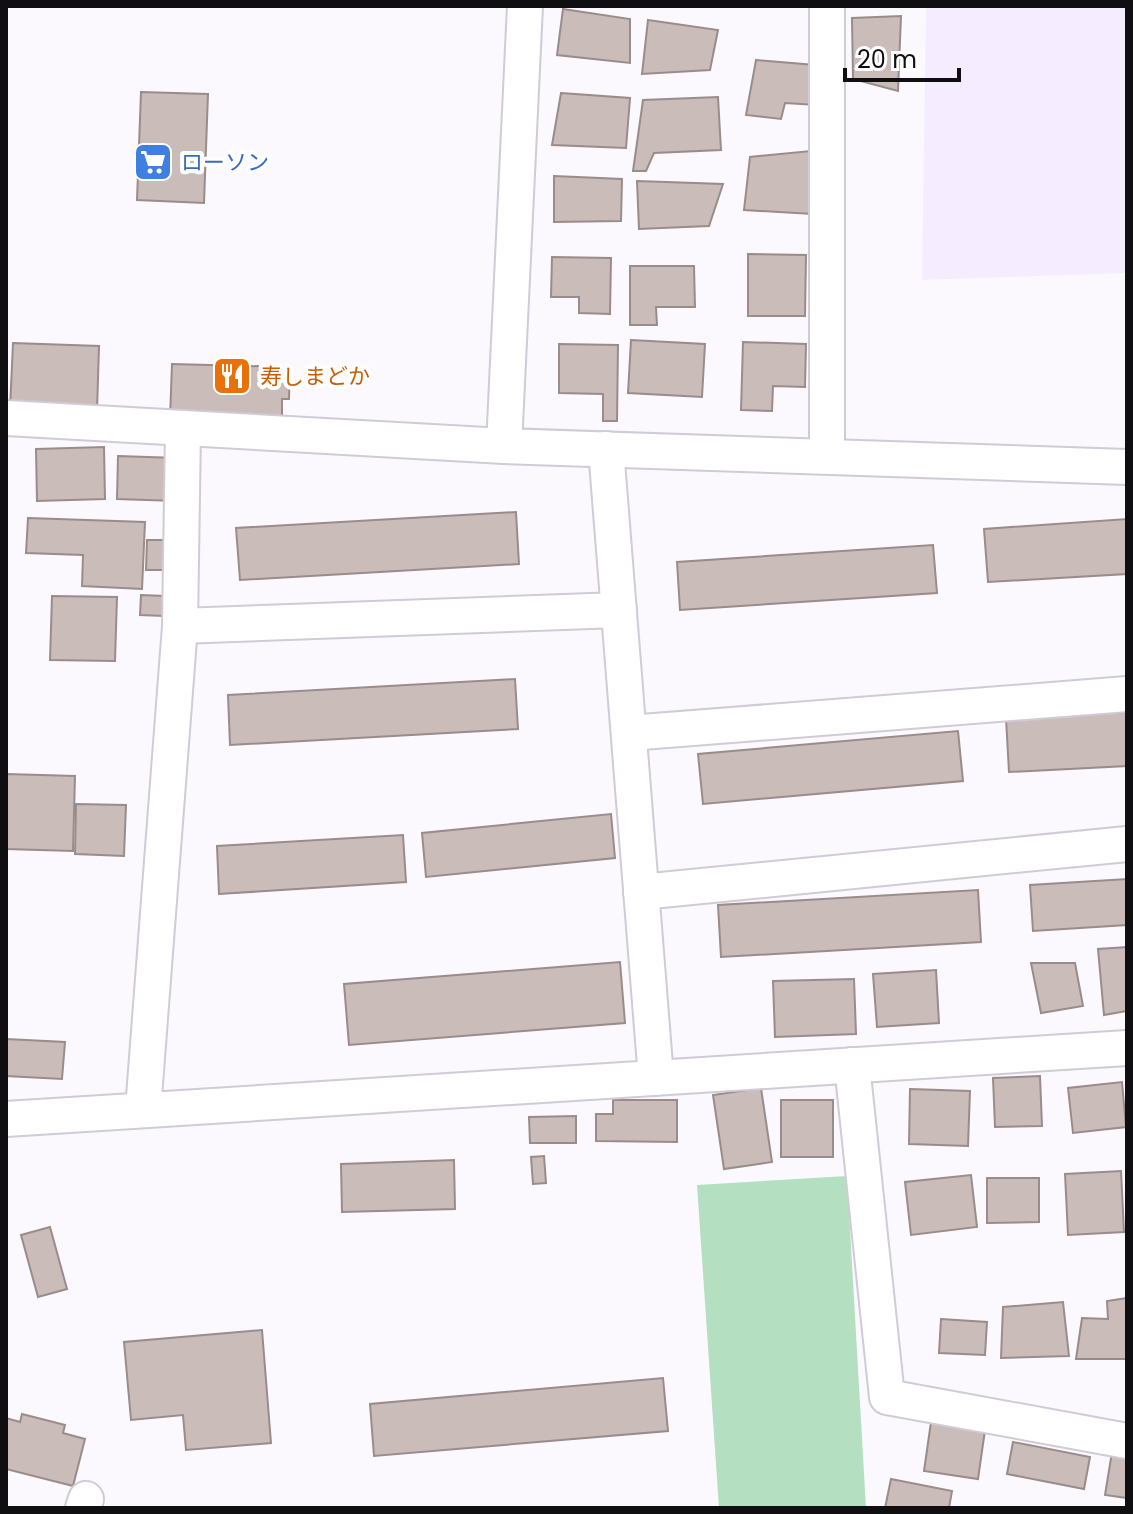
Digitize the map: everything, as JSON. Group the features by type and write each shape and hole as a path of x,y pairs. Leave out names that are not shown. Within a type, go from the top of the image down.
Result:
{"street":[{"path":"504,446 525,6"},
{"path":"827,6 827,456"},
{"path":"6,418 504,446 1127,467"},
{"path":"143,1110 180,626 183,430"},
{"path":"606,449 656,1078"},
{"path":"180,626 619,610"},
{"path":"629,733 1127,694"},
{"path":"641,892 1127,844"},
{"path":"6,1119 1127,1048"},
{"path":"852,1065 887,1397 1127,1441"}],"shaded area":[{"path":"926,6 1127,6 1127,273 922,280"}],"green space":[{"path":"847,1176 866,1508 719,1508 697,1185"}],"building":[{"path":"563,9 630,19 630,63 557,55"},
{"path":"901,16 898,91 853,79 852,18"},
{"path":"648,20 718,30 710,70 642,74"},
{"path":"756,60 815,65 816,105 785,103 781,119 746,115"},
{"path":"141,92 208,94 204,203 137,200"},
{"path":"561,93 630,98 626,148 552,145"},
{"path":"718,97 721,150 654,153 646,171 633,171 643,100"},
{"path":"821,150 812,214 744,210 750,157"},
{"path":"554,176 622,179 621,221 554,222"},
{"path":"637,181 723,184 709,226 639,229"},
{"path":"748,254 806,255 805,316 748,316"},
{"path":"552,257 611,258 610,314 579,313 579,297 551,297"},
{"path":"630,266 694,266 695,307 656,307 657,325 630,325"},
{"path":"631,340 705,344 702,397 628,393"},
{"path":"743,342 806,344 805,387 773,386 772,411 741,410"},
{"path":"13,343 99,346 97,411 10,409"},
{"path":"559,344 618,345 617,421 603,421 603,394 559,393"},
{"path":"172,364 290,367 289,399 282,399 282,421 170,418"},
{"path":"104,447 105,499 37,501 36,449"},
{"path":"118,456 177,458 176,501 117,499"},
{"path":"516,512 519,564 240,580 236,528"},
{"path":"28,518 145,522 142,589 82,586 83,555 26,553"},
{"path":"1127,519 1127,574 988,582 984,529"},
{"path":"147,540 171,540 171,570 146,570"},
{"path":"933,545 937,593 680,610 677,562"},
{"path":"141,595 165,596 164,616 140,615"},
{"path":"52,596 117,597 115,661 50,660"},
{"path":"515,679 518,729 230,745 228,695"},
{"path":"1127,712 1127,766 1009,772 1006,718"},
{"path":"958,731 963,781 703,804 698,754"},
{"path":"6,774 75,776 73,851 6,849"},
{"path":"76,804 126,805 124,856 75,854"},
{"path":"611,814 615,858 426,877 422,833"},
{"path":"403,835 406,882 219,894 217,846"},
{"path":"1127,879 1127,925 1033,931 1030,885"},
{"path":"978,890 981,942 721,957 718,905"},
{"path":"1127,947 1127,1011 1104,1015 1098,949"},
{"path":"620,962 625,1023 349,1045 344,984"},
{"path":"1031,963 1075,963 1083,1006 1041,1013"},
{"path":"936,970 939,1023 877,1027 873,974"},
{"path":"854,979 856,1034 775,1037 773,981"},
{"path":"6,1039 65,1042 62,1079 6,1076"},
{"path":"1040,1076 1042,1126 995,1127 993,1078"},
{"path":"1122,1082 1126,1127 1073,1133 1068,1088"},
{"path":"761,1088 772,1162 724,1169 713,1095"},
{"path":"910,1089 970,1091 968,1146 909,1144"},
{"path":"613,1100 677,1100 677,1142 596,1141 596,1114 613,1114"},
{"path":"781,1100 833,1100 833,1157 781,1157"},
{"path":"576,1116 576,1143 530,1143 529,1117"},
{"path":"544,1156 546,1183 533,1184 531,1157"},
{"path":"454,1160 455,1209 342,1212 341,1164"},
{"path":"1121,1171 1124,1232 1068,1235 1065,1174"},
{"path":"971,1175 977,1227 911,1235 905,1182"},
{"path":"987,1178 1039,1178 1039,1222 987,1223"},
{"path":"50,1227 67,1289 38,1297 21,1235"},
{"path":"1127,1298 1127,1359 1076,1359 1082,1318 1108,1319 1107,1301"},
{"path":"1063,1302 1069,1356 1001,1358 1003,1307"},
{"path":"941,1319 987,1322 985,1355 939,1353"},
{"path":"262,1330 271,1443 186,1450 183,1415 131,1420 124,1342"},
{"path":"663,1378 668,1431 374,1456 370,1404"},
{"path":"22,1414 65,1425 63,1433 85,1439 73,1486 6,1469 6,1418 20,1422"},
{"path":"931,1422 985,1430 978,1479 924,1471"},
{"path":"1013,1442 1090,1457 1084,1489 1007,1474"},
{"path":"1113,1446 1127,1448 1127,1498 1105,1495"},
{"path":"891,1479 952,1491 949,1508 885,1508"}],"place":[{"name":"ローソン","path":"153,162"},
{"name":"寿しまどか","path":"232,376"}]}
